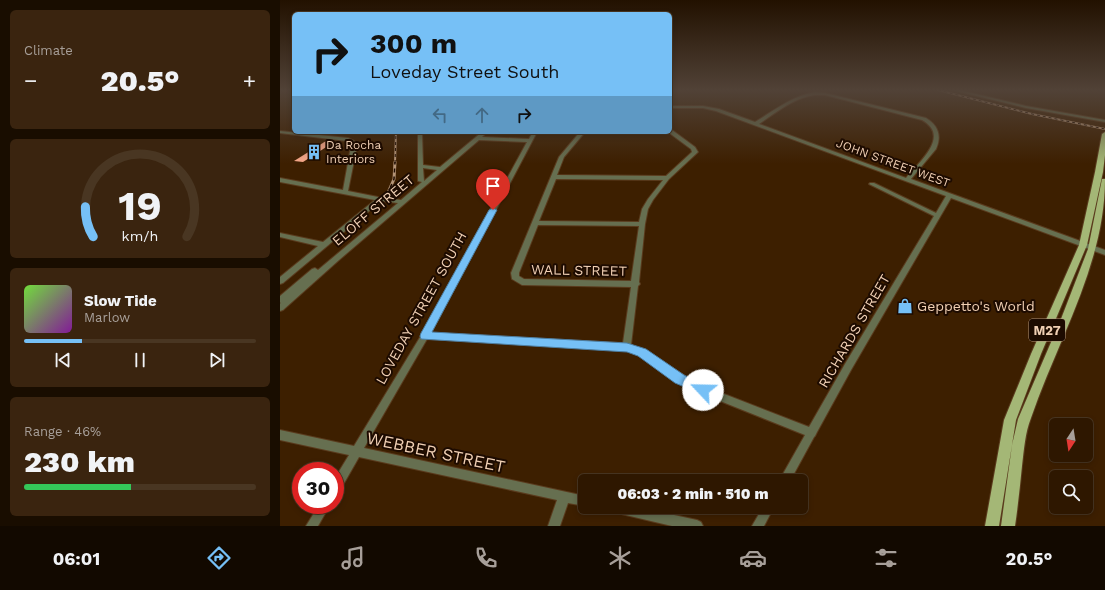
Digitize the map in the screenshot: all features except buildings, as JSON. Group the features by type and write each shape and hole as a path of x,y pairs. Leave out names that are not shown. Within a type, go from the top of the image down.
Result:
{"main road":[{"name":"M27","path":"992,526 1010,420 1036,354 1088,247 1105,134"},
{"name":"M27","path":"1008,526 1018,445 1024,419 1066,319 1088,247 1105,181"}],"street":[{"name":"JOHN STREET WEST","path":"729,115 1105,253"},
{"path":"756,124 771,115"},
{"path":"906,115 929,121 936,129 936,142 934,148 907,180"},
{"path":"1069,115 1105,121"},
{"path":"280,132 292,133"},
{"path":"627,347 636,284 642,224 647,204 667,178 694,152 693,148 672,132"},
{"path":"297,134 348,140 352,142 354,146 345,192"},
{"path":"420,134 421,181"},
{"path":"477,136 530,141 534,134"},
{"path":"581,134 562,157 536,223 642,224"},
{"name":"ELOFF STREET","path":"280,300 348,246 477,136"},
{"name":"LOVEDAY STREET SOUTH","path":"344,473 425,336 530,141"},
{"path":"420,166 439,169"},
{"name":"ELOFF STREET","path":"399,203 421,181 439,169"},
{"path":"554,177 667,178"},
{"path":"280,180 399,203"},
{"path":"872,184 938,216"},
{"name":"RICHARDS STREET","path":"788,474 848,367 949,196"},
{"path":"280,280 379,200"},
{"name":"WALL STREET","path":"536,223 515,273 515,277 522,282 636,284"},
{"path":"280,235 324,245"},
{"name":"ELOFF STREET","path":"280,308 348,246"},
{"path":"425,336 627,347 642,353 680,379 694,386 812,433"},
{"name":"WEBBER STREET","path":"280,435 578,500"},
{"path":"554,526 564,497"},
{"path":"312,526 319,514"},
{"path":"644,514 697,526"},
{"path":"758,526 765,514"}],"railway":[{"path":"1035,115 1105,129"},
{"path":"395,163 396,134"},
{"path":"387,195 394,179 395,162"}],"place":[{"name":"Da Rocha Interiors","path":"314,152"},
{"name":"Geppetto's World","path":"905,306"}],"route":[{"path":"493,210 425,336 627,347 642,353 680,379 703,390"}]}
